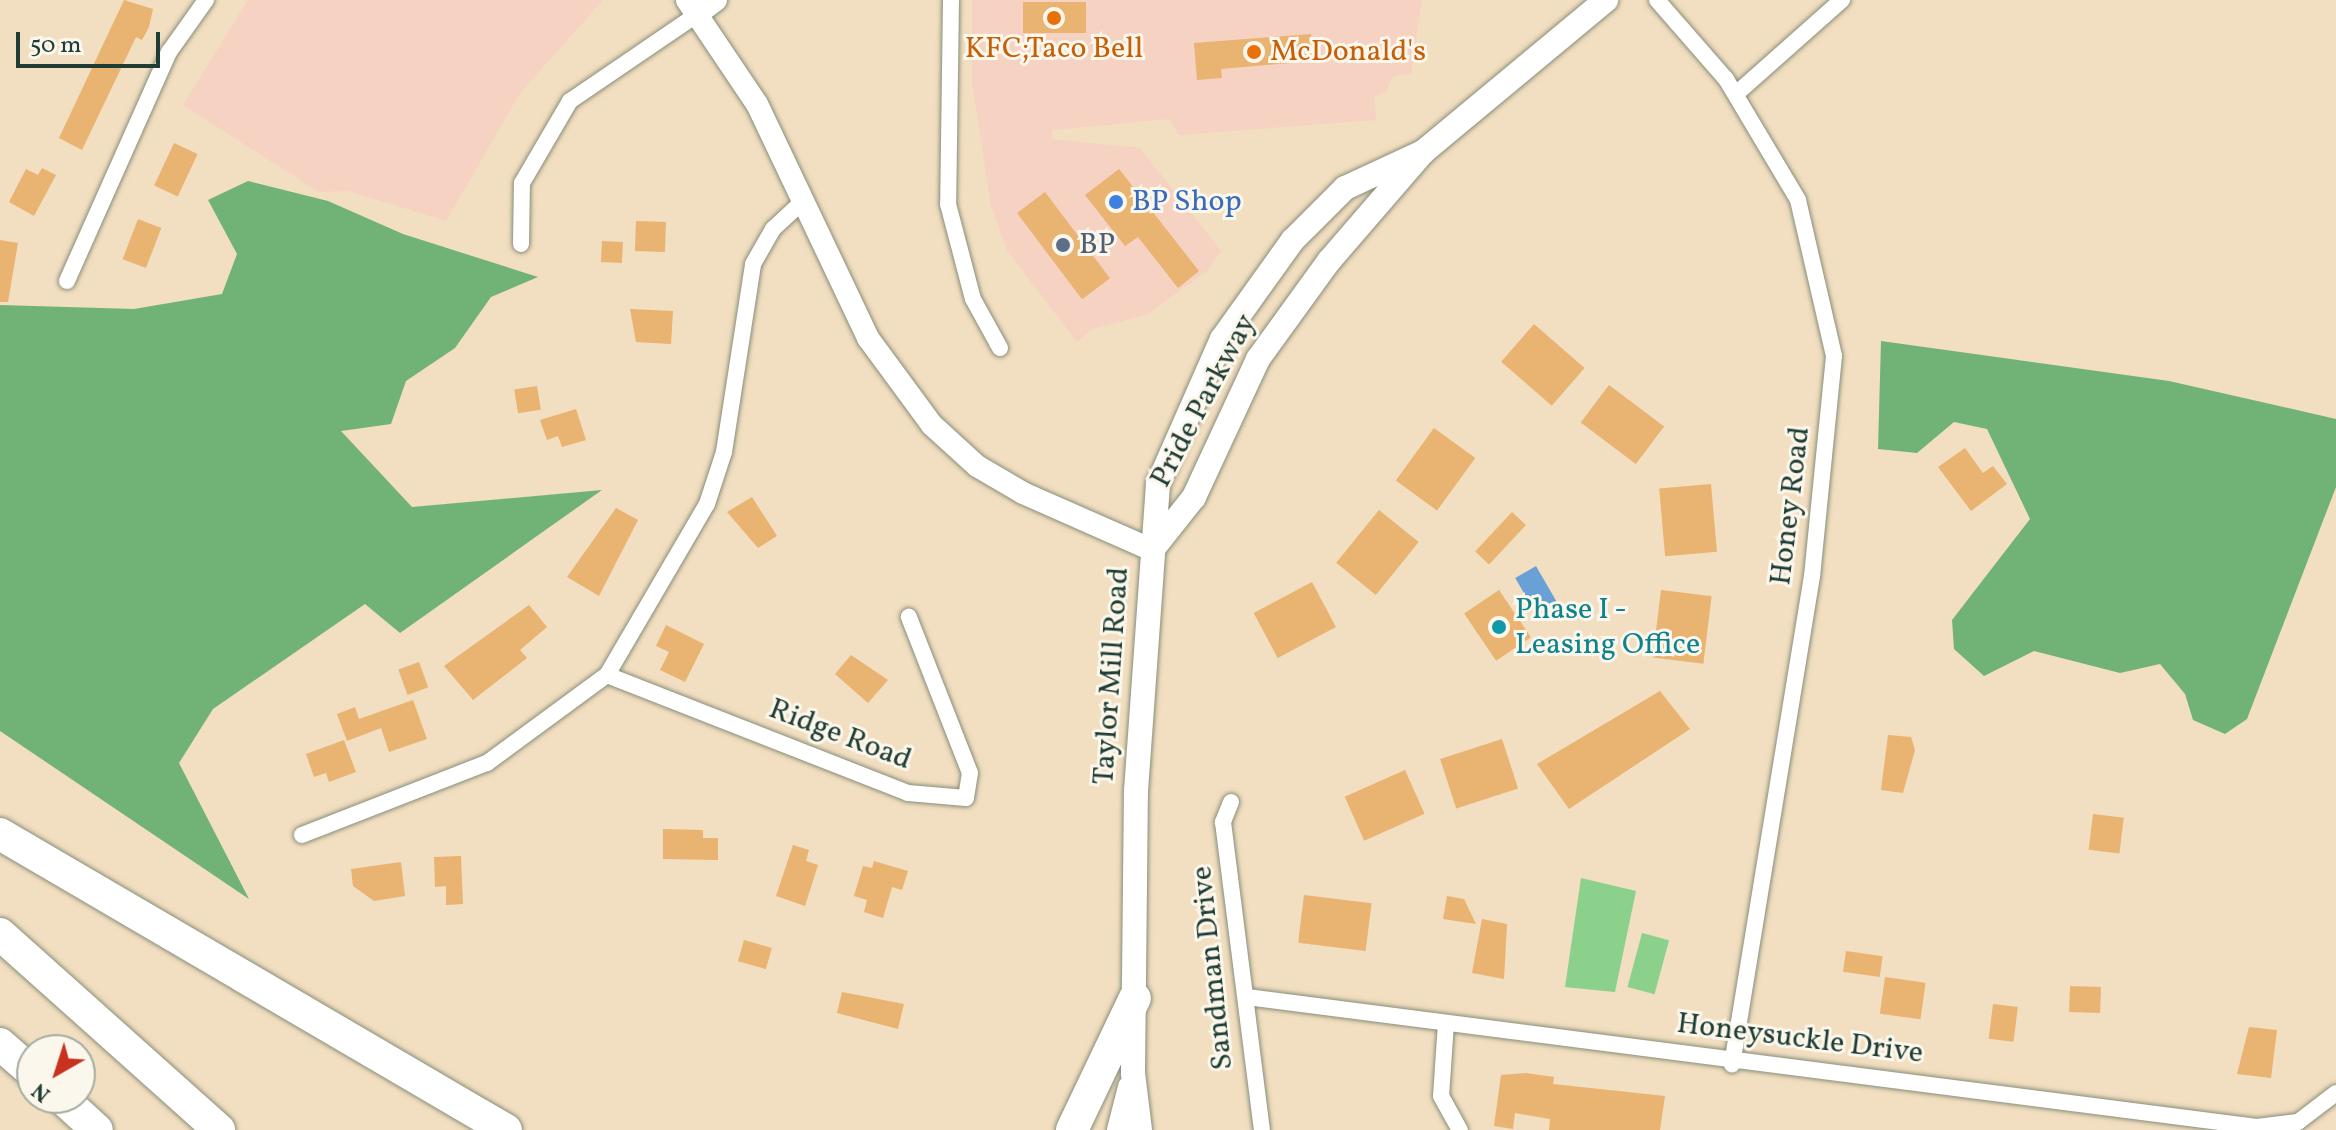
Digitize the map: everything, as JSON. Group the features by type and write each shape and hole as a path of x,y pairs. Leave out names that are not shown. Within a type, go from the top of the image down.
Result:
{"highway":[{"path":"0,834 506,1130"},
{"path":"0,934 219,1130"},
{"path":"1072,1130 1135,998"},
{"path":"0,1044 16,1058"},
{"path":"80,1114 97,1130"}],"main road":[{"name":"Pride Parkway","path":"1152,550 1194,497 1233,404 1290,309 1423,152 1606,0"},
{"name":"Pride Parkway","path":"1152,550 1158,484 1176,434 1254,290 1345,188 1423,152"},
{"name":"Taylor Mill Road","path":"1140,1130 1133,1073 1136,791 1152,550"},
{"name":"Taylor Mill Road","path":"1119,1130 1133,1073"}],"street":[{"path":"67,281 169,52 206,0"},
{"path":"521,244 522,183 570,101 692,7 716,0"},
{"path":"951,0 948,204 973,299 1000,348"},
{"name":"Honey Road","path":"1657,0 1736,94 1798,200 1834,356 1812,576 1732,1064"},
{"path":"1736,94 1842,0"},
{"name":"Taylor Mill Road","path":"692,7 757,104 868,338 932,425 977,466 1023,493 1152,550"},
{"path":"302,835 487,763 607,675 707,504 724,452 753,264 773,229 803,201"},
{"name":"Ridge Road","path":"607,675 908,793 966,798 970,773 909,617"},
{"name":"Sandman Drive","path":"1231,802 1223,822 1262,1130"},
{"name":"Honeysuckle Drive","path":"1247,997 1732,1064 2026,1093 2257,1127 2298,1122 2336,1093"},
{"path":"1446,1023 1441,1096 1460,1130"}],"shaded area":[{"path":"248,0 603,0 520,93 446,221 349,191 319,192 183,105"},
{"path":"972,0 1422,0 1411,73 1393,76 1386,92 1374,97 1376,120 1179,135 1169,119 1053,130 1051,139 1140,148 1221,251 1207,271 1146,315 1092,329 1077,342 1007,250 991,205 972,83"}],"green space":[{"path":"248,181 328,201 403,234 538,277 491,297 455,348 406,381 391,424 341,431 412,507 602,490 400,633 365,604 213,709 179,763 249,899 0,731 0,305 134,309 222,294 237,254 208,200"},
{"path":"1881,341 2169,381 2336,419 2336,487 2247,719 2225,734 2193,720 2185,694 2160,664 2120,673 2034,651 1984,676 1954,649 1952,620 2030,519 1987,429 1954,422 1917,453 1878,449"},
{"path":"1581,878 1636,891 1615,992 1565,987"},
{"path":"1642,933 1669,940 1655,994 1628,987"}],"water":[{"path":"1536,566 1561,609 1540,621 1515,578"}],"building":[{"path":"124,0 153,9 149,27 142,40 136,37 82,150 59,138"},
{"name":"KFC;Taco Bell","path":"1023,2 1086,2 1086,33 1023,33"},
{"name":"McDonald's","path":"1311,34 1314,61 1221,69 1222,78 1197,80 1194,43"},
{"path":"174,143 198,154 178,197 154,186"},
{"path":"42,168 56,175 34,216 9,202 26,169 38,175"},
{"path":"1119,169 1199,271 1178,288 1138,237 1125,246 1085,195"},
{"name":"BP","path":"1045,192 1110,278 1082,299 1017,213"},
{"path":"138,219 161,228 146,268 123,259"},
{"path":"636,221 666,222 665,252 635,251"},
{"path":"0,240 18,243 8,302 0,302"},
{"path":"602,241 623,242 622,263 601,262"},
{"path":"630,309 673,311 671,344 636,342"},
{"path":"1534,324 1585,368 1552,406 1501,362"},
{"path":"1609,385 1664,427 1636,464 1581,423"},
{"path":"537,386 541,410 518,413 514,390"},
{"path":"576,409 586,440 562,447 558,436 547,440 540,420"},
{"path":"1434,428 1475,458 1437,511 1396,481"},
{"path":"1965,448 1983,473 1993,466 2007,484 1971,511 1938,467"},
{"path":"1711,484 1717,552 1665,556 1659,489"},
{"path":"752,497 777,536 758,548 727,512"},
{"path":"616,508 638,520 599,596 567,577"},
{"path":"1379,510 1419,542 1376,595 1336,563"},
{"path":"1512,512 1526,525 1489,564 1475,551"},
{"path":"1312,582 1336,627 1278,658 1254,613"},
{"name":"Phase I - Leasing Office","path":"1499,590 1531,637 1496,661 1464,613"},
{"path":"1661,590 1712,596 1703,664 1653,657"},
{"path":"529,605 547,627 520,650 527,658 473,700 444,666"},
{"path":"666,625 704,644 685,682 660,670 669,652 656,646"},
{"path":"851,655 888,680 868,703 835,674"},
{"path":"419,662 428,687 408,695 398,670"},
{"path":"1660,691 1690,729 1569,809 1537,764"},
{"path":"413,700 427,739 389,752 381,728 347,741 337,714 355,707 359,719"},
{"path":"1888,735 1911,737 1915,750 1903,793 1881,790"},
{"path":"1502,739 1518,788 1456,809 1440,759"},
{"path":"344,740 356,772 329,782 326,773 314,777 306,754"},
{"path":"1405,770 1425,814 1364,841 1345,797"},
{"path":"2093,814 2124,818 2119,854 2089,850"},
{"path":"663,829 703,830 703,838 718,838 718,860 663,859"},
{"path":"793,845 809,850 806,861 818,865 805,906 776,896"},
{"path":"461,856 463,904 446,905 446,886 435,887 434,857"},
{"path":"874,861 908,871 902,890 892,887 883,918 864,912 867,900 854,896 863,866 872,868"},
{"path":"401,862 405,896 374,901 353,886 351,869"},
{"path":"1304,895 1371,903 1366,951 1298,943"},
{"path":"1447,896 1464,899 1476,924 1443,919"},
{"path":"1482,919 1507,924 1504,979 1472,973"},
{"path":"744,940 772,948 766,969 738,961"},
{"path":"1846,951 1883,956 1880,977 1843,972"},
{"path":"1885,977 1926,983 1920,1019 1880,1014"},
{"path":"2070,986 2101,987 2100,1013 2069,1012"},
{"path":"842,992 904,1004 898,1029 837,1013"},
{"path":"1993,1004 2018,1007 2014,1042 1989,1039"},
{"path":"2249,1027 2277,1030 2271,1078 2237,1074"},
{"path":"1526,1073 1554,1077 1553,1084 1665,1096 1660,1130 1549,1130 1550,1119 1515,1113 1513,1129 1494,1126 1501,1075"}],"place":[{"name":"KFC;Taco Bell","path":"1054,18"},
{"name":"McDonald's","path":"1254,52"},
{"name":"BP Shop","path":"1116,202"},
{"name":"BP","path":"1063,245"},
{"name":"Phase I - Leasing Office","path":"1499,627"}]}
